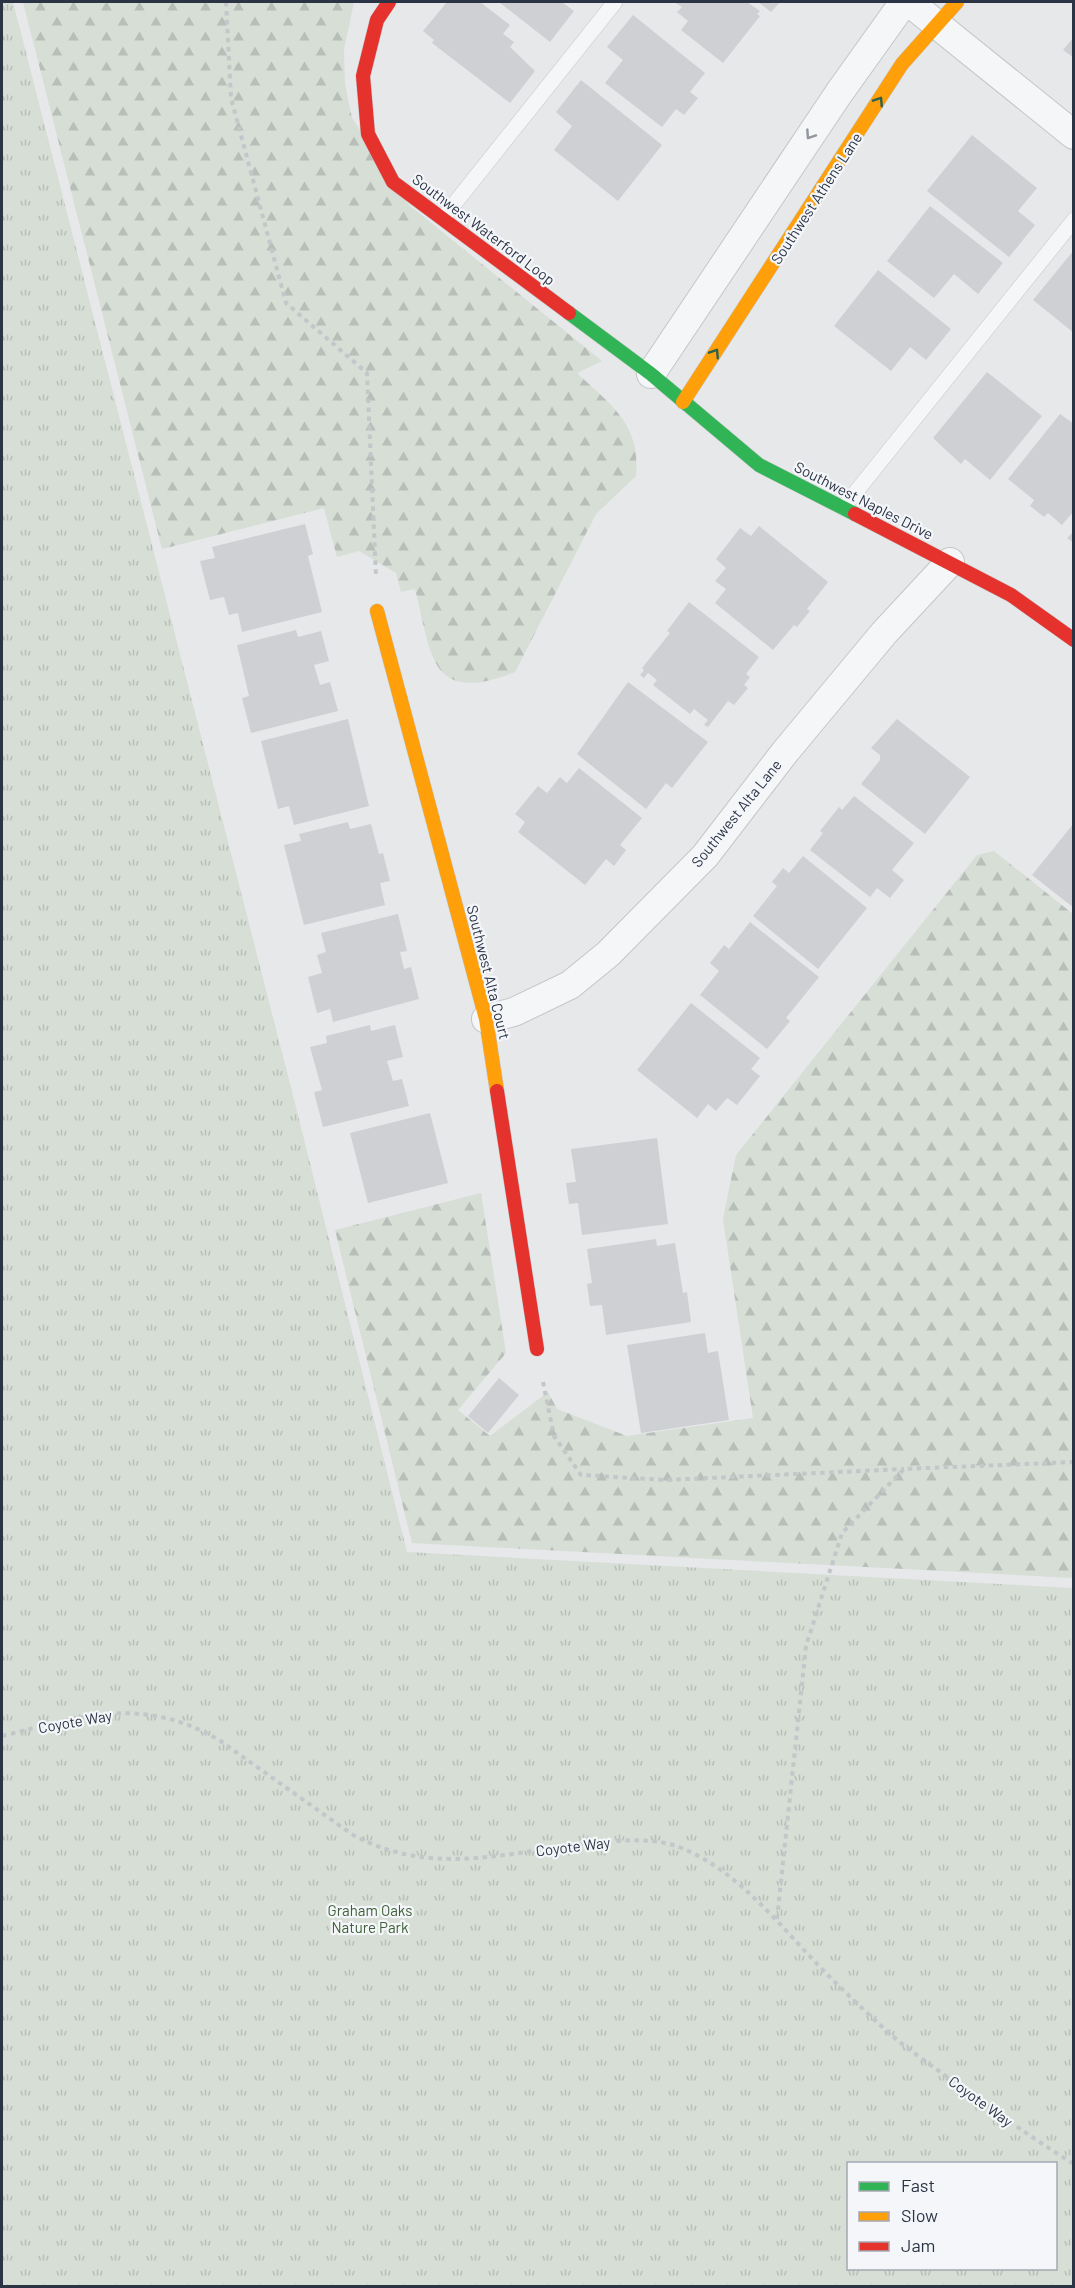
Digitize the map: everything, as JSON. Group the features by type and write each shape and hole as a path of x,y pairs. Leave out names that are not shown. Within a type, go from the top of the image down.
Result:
{"street":[{"name":"Southwest Waterford Loop","path":"389,2 377,20 363,76 368,134 393,182 651,374"},
{"path":"651,374 838,93 904,2"},
{"path":"909,2 1074,135"},
{"name":"Southwest Athens Lane","path":"683,402 902,64 957,2"},
{"name":"Southwest Naples Drive","path":"651,374 759,465 1011,595 1074,640"},
{"name":"Southwest Alta Lane","path":"486,1019 514,1012 570,985 608,954 705,856 846,678 950,562"},
{"name":"Southwest Alta Court","path":"377,610 486,1019 537,1349"}],"lane":[{"path":"443,218 615,2"},
{"path":"843,508 1074,220"}],"path":[{"path":"226,2 231,98 286,303 367,373 377,610"},
{"path":"537,1349 554,1436 581,1475 666,1480 1074,1462"},
{"path":"777,1919 806,1646 842,1533 904,1469"},
{"name":"Coyote Way","path":"2,1736 80,1717 131,1712 167,1716 196,1726 219,1740 353,1835 371,1845 417,1858 462,1861 591,1843 641,1839 676,1846 701,1857 729,1876 777,1919 805,1951 906,2047 1040,2143 1074,2164"}],"green space":[{"name":"Graham Oaks Nature Park","path":"2,2 13,2 299,1119 407,1552 1073,1588 1073,2286 2,2286"},
{"path":"23,2 354,2 344,49 345,84 352,118 409,205 602,361 577,373 612,406 621,417 634,442 636,476 596,514 515,672 487,681 465,683 450,678 439,668 431,653 415,589 401,592 396,573 359,551 337,557 324,508 162,549"},
{"path":"994,851 1073,914 1073,1578 412,1543 335,1230 481,1193 506,1353 458,1410 490,1436 548,1392 557,1409 627,1436 753,1418 723,1219 736,1155 977,855"}],"building":[{"path":"447,2 480,2 510,25 503,34 514,42 510,47 535,71 510,103 432,43 434,40 423,31"},
{"path":"499,2 562,2 574,11 550,42"},
{"path":"674,2 747,2 760,11 757,14 760,16 723,63 681,30 688,21 677,12 682,7"},
{"path":"758,2 780,2 771,12"},
{"path":"633,15 705,73 690,92 698,98 684,115 676,109 662,127 605,83 623,60 607,47"},
{"path":"1074,37 1074,58 1063,50"},
{"path":"581,80 662,145 618,201 554,150 572,126 556,112"},
{"path":"972,135 1037,188 1018,211 1035,225 1009,257 927,191"},
{"path":"930,206 1003,263 978,294 954,274 934,298 887,261"},
{"path":"1074,250 1074,333 1033,300"},
{"path":"878,270 951,329 926,360 910,347 891,371 834,326"},
{"path":"987,372 1042,416 990,480 965,459 961,464 933,438"},
{"path":"1060,414 1074,424 1074,511 1062,525 1048,513 1044,517 1030,506 1034,500 1008,479"},
{"path":"305,524 313,554 308,556 322,612 242,632 238,613 229,615 224,597 210,600 200,561 215,558 212,547"},
{"path":"759,526 828,582 807,609 810,611 797,627 794,625 773,650 715,603 726,589 715,581 726,568 716,559 740,528 751,536"},
{"path":"1074,531 1074,543 1067,538"},
{"path":"689,602 759,657 746,674 750,677 744,685 748,688 734,705 728,701 708,727 704,725 708,720 694,709 690,714 653,685 657,680 648,673 644,678 640,675 644,670 642,668 670,633 667,631"},
{"path":"296,630 298,637 321,631 329,661 314,665 320,685 330,682 338,711 251,733 242,698 249,696 237,645"},
{"path":"628,682 708,742 672,788 666,783 646,809 577,754"},
{"path":"348,719 369,806 294,825 289,806 278,809 261,741"},
{"path":"897,719 970,777 925,834 861,784 880,760 880,755 871,748"},
{"path":"579,768 642,818 620,845 626,850 614,866 606,859 585,885 518,832 525,822 515,814 538,786 547,793 560,777 567,783"},
{"path":"854,796 914,843 892,870 904,880 890,898 877,888 870,897 810,850 823,833 820,831 839,807 842,810"},
{"path":"348,822 350,829 371,824 379,854 383,853 390,881 380,883 385,905 304,925 284,845 301,841 299,834"},
{"path":"1074,823 1074,908 1032,875"},
{"path":"803,856 867,908 818,969 753,916 777,886 772,882 783,868 789,873"},
{"path":"398,914 407,951 400,952 404,969 411,967 419,999 333,1022 330,1009 317,1013 308,977 322,973 317,955 326,952 321,933"},
{"path":"750,922 819,977 786,1018 790,1021 767,1049 700,995 719,971 710,963 724,945 729,949"},
{"path":"691,1003 760,1058 751,1069 760,1076 737,1105 727,1098 716,1111 708,1104 697,1118 637,1070"},
{"path":"370,1025 371,1031 395,1025 403,1057 387,1061 393,1081 402,1079 409,1106 323,1127 314,1092 322,1090 310,1047 327,1043 326,1036"},
{"path":"430,1113 448,1183 368,1203 350,1133"},
{"path":"657,1138 668,1224 582,1235 578,1203 569,1204 566,1183 576,1182 571,1149"},
{"path":"656,1239 657,1246 675,1243 683,1293 687,1292 691,1322 606,1335 602,1305 590,1306 587,1284 592,1283 587,1249"},
{"path":"705,1333 708,1353 718,1351 729,1420 641,1433 627,1345"},
{"path":"499,1378 519,1395 488,1433 468,1416"}],"traffic: fast":[{"path":"569,313 651,374 759,465 855,514"}],"traffic: slow":[{"path":"683,402 902,64 957,2"},
{"path":"377,611 486,1019 497,1091"}],"traffic: jam":[{"path":"389,2 377,20 363,76 368,134 393,182 569,313"},
{"path":"855,514 1011,595 1074,640"},
{"path":"497,1091 537,1349"}]}
